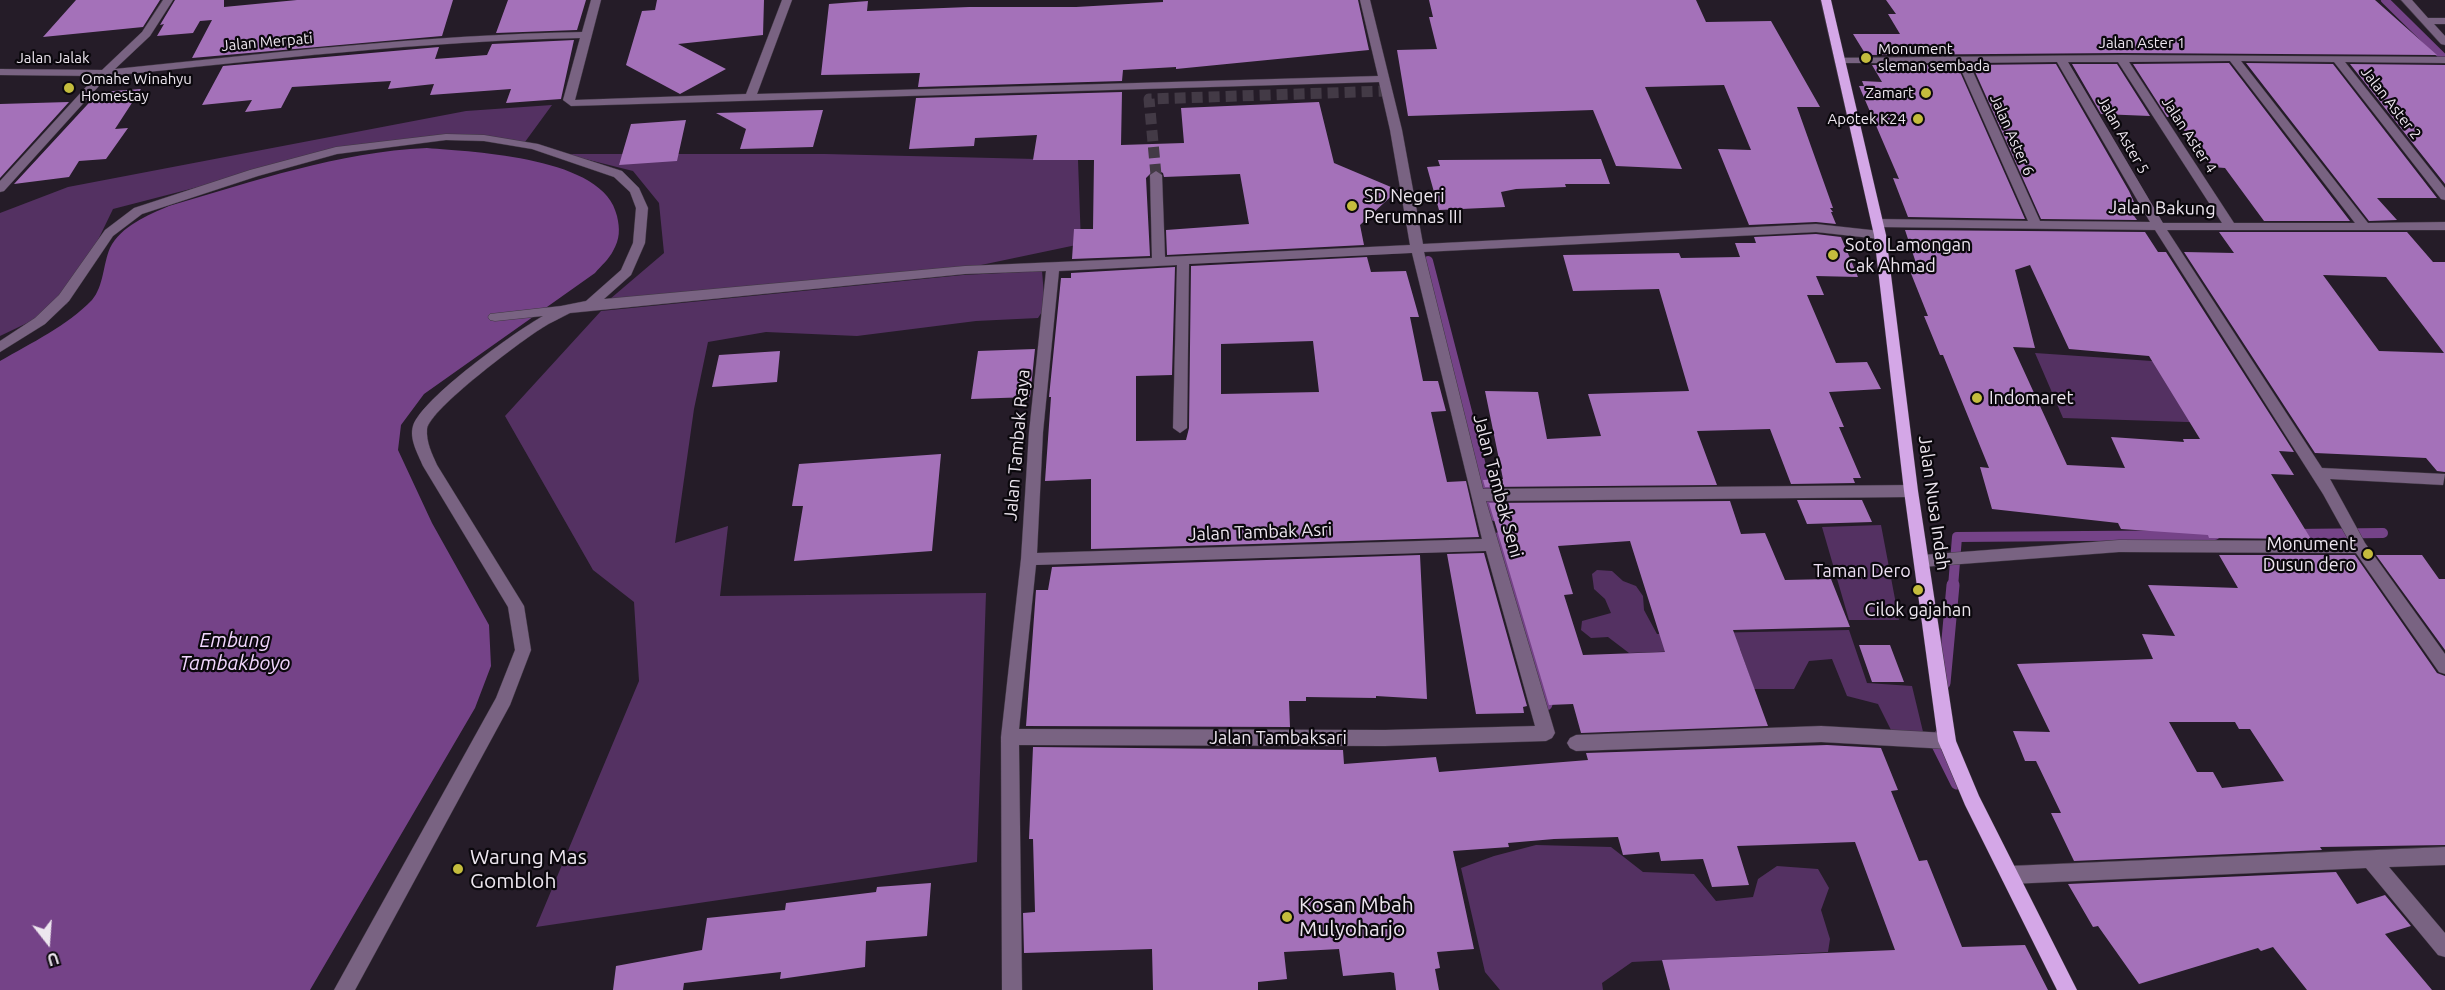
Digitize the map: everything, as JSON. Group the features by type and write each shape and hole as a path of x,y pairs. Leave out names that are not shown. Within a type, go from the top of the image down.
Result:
{"main road":[{"name":"Jalan Nusa Indah","path":"1826,0 1879,229 1911,491 1947,741 1971,799 2067,990"}],"street":[{"path":"0,188 105,73 146,34 168,0"},
{"path":"596,0 569,100 571,103 1384,79"},
{"path":"750,98 787,0"},
{"name":"Jalan Tambak Seni","path":"1365,0 1384,79 1417,248 1477,495 1546,733"},
{"path":"2406,0 2445,42"},
{"path":"2425,21 2445,21"},
{"name":"Jalan Merpati","path":"105,73 274,56 587,35"},
{"name":"Jalan Aster 1","path":"1839,60 2121,58 2444,60"},
{"name":"Jalan Aster 4","path":"2121,58 2231,228"},
{"path":"2233,58 2364,226"},
{"name":"Jalan Aster 2","path":"2336,58 2445,196"},
{"name":"Jalan Aster 6","path":"1962,59 2035,223"},
{"name":"Jalan Aster 5","path":"2061,59 2159,226 2318,473 2360,547 2445,667"},
{"name":"Jalan Jalak","path":"0,72 105,73"},
{"path":"0,348 40,321 64,298 109,233 138,211 254,173 336,152 446,137 484,138 534,146 618,174 635,191 642,208 639,243 626,272 590,305"},
{"path":"1156,175 1159,262"},
{"name":"Jalan Bakung","path":"1417,248 1816,228 1879,229 2035,223 2231,228 2445,226"},
{"path":"495,317 590,305 965,270 1417,248"},
{"path":"1180,428 1183,260"},
{"name":"Jalan Tambak Raya","path":"1012,990 1010,737 1029,559 1036,432 1053,267"},
{"path":"344,990 499,710 523,650 516,606 430,466 421,444 420,427 432,409 463,381 537,325 567,309"},
{"path":"2318,473 2443,479"},
{"path":"1477,495 1911,491"},
{"name":"Jalan Tambak Asri","path":"1029,559 1492,544"},
{"path":"1922,561 2119,546 2360,547"},
{"name":"Jalan Tambaksari","path":"1010,737 1385,738 1546,733"},
{"path":"1575,743 1821,734 1947,741"},
{"path":"2010,875 2445,856"},
{"path":"2370,859 2445,948"}],"green space":[{"path":"552,105 522,146 455,137 318,156 113,209 67,304 0,336 0,213 68,187 466,111"},
{"path":"565,154 825,154 1078,160 1081,244 962,269 610,299 664,253 659,203 633,171"},
{"path":"1042,271 1045,307 1038,318 976,321 857,336 766,332 708,342 694,409 675,543 728,526 720,596 986,593 977,862 536,927 639,681 634,602 593,570 505,416 601,311 963,275"},
{"path":"2035,353 2181,363 2218,423 2063,418"},
{"name":"Taman Dero","path":"1881,525 1899,620 1849,620 1822,527"},
{"path":"1597,570 1612,571 1623,581 1636,586 1643,596 1644,610 1657,634 1849,630 1867,683 1912,686 1925,740 1892,732 1878,704 1847,696 1832,659 1809,661 1794,689 1754,689 1740,649 1629,653 1608,637 1591,638 1581,630 1582,621 1611,613 1605,599 1594,589 1592,574"},
{"path":"1536,845 1611,847 1643,872 1694,874 1716,901 1753,897 1758,879 1777,866 1818,869 1829,888 1821,910 1830,939 1828,952 1632,962 1602,983 1603,990 1500,990 1485,972 1461,868"}],"water":[{"name":"Embung Tambakboyo","path":"427,148 505,156 536,161 564,170 589,181 607,196 619,225 615,247 595,273 424,394 401,425 398,450 432,523 489,625 491,666 475,708 310,990 0,990 0,361 60,326 92,300 99,288 110,248 115,240 128,227 144,217 169,206 297,169 361,155"}],"building":[{"path":"76,0 160,0 143,27 43,37"},
{"path":"175,0 224,0 224,7 297,0 453,0 442,36 192,58 212,20 200,21 193,33 157,36 164,24 160,25"},
{"path":"508,0 586,0 577,30 496,33"},
{"path":"657,0 764,0 763,35 678,44 726,69 680,94 626,65 642,11 655,10"},
{"path":"1163,0 1358,0 1369,50 1176,69 1176,67 1123,70 1122,81 918,87 920,73 821,75 829,4 868,1 867,11 969,7 1076,7 1163,2"},
{"path":"1429,0 1696,0 1706,22 1771,21 1820,107 1797,107 1833,208 1830,208 1836,224 1816,222 1749,225 1718,149 1751,150 1724,85 1645,87 1682,169 1616,166 1593,110 1408,116 1397,50 1437,49 1429,17 1433,17"},
{"path":"1886,0 2375,0 2437,55 2121,53 1866,55 1853,34 1900,34 1888,14 1896,14"},
{"path":"574,40 561,99 506,103 511,89 430,95 434,84 388,89 391,81 292,87 281,108 245,112 252,100 202,105 223,66 439,47 435,59 487,55 492,44"},
{"path":"2229,63 2350,221 2264,221 2225,168 2212,167 2174,117 2167,117 2133,64"},
{"path":"2246,63 2333,64 2437,198 2377,198 2397,220 2369,221"},
{"path":"2056,64 2129,191 2134,202 2124,202 2137,220 2041,219 1972,65"},
{"path":"2072,64 2117,64 2150,116 2101,114"},
{"path":"2350,64 2445,65 2445,184"},
{"path":"1872,65 1957,65 2025,219 1908,217 1893,178 1899,179 1859,86 1864,86 1862,81 1882,82"},
{"path":"141,89 115,129 128,128 106,159 79,161 69,177 14,184 99,92"},
{"path":"1122,92 1121,145 1184,143 1181,108 1319,102 1334,163 1398,190 1360,225 1364,245 1167,255 1166,230 1249,224 1240,174 1164,177 1163,173 1155,169 1146,178 1150,256 1072,259 1074,229 1093,229 1094,160 1033,160 1037,135 975,138 974,146 909,149 916,98"},
{"path":"69,102 0,178 0,104"},
{"path":"823,110 813,147 740,149 746,129 716,113"},
{"path":"686,120 677,161 619,165 631,124"},
{"path":"1601,159 1610,184 1565,184 1566,187 1516,189 1501,192 1505,207 1439,210 1427,167 1440,166 1438,160"},
{"path":"1905,230 2145,232 2158,252 2166,252 2294,452 2279,451 2294,475 2271,474 2311,539 2209,538 2208,535 2121,529 2118,523 1992,509 1980,467 1989,468 1943,355 1940,355 1924,316 1928,316 1910,271 1919,272","holes":["2030,265 2069,349 2149,356 2200,439 2183,439 2184,442 2111,437 2125,468 2067,465 2013,347 2035,348 2015,270"]},
{"path":"2219,232 2407,232 2433,262 2445,262 2445,472 2437,471 2426,458 2315,453 2184,252 2234,253","holes":["2323,275 2386,277 2444,353 2379,351"]},
{"path":"1816,234 1841,237 1858,277 1816,276 1824,295 1807,295 1836,363 1867,362 1881,389 1829,392 1844,427 1839,427 1861,478 1853,478 1855,483 1791,484 1770,429 1697,431 1717,485 1485,487 1483,480 1503,479 1485,391 1538,392 1547,439 1601,436 1588,394 1689,391 1659,289 1573,291 1563,255 1679,253 1681,258 1740,257 1735,243 1756,243 1754,237"},
{"path":"1367,257 1371,272 1406,271 1419,317 1410,317 1423,381 1438,381 1446,411 1431,412 1447,482 1466,481 1479,537 1091,549 1091,479 1045,481 1051,397 1049,397 1061,278 1071,278 1071,273 1175,267 1172,375 1136,376 1136,441 1186,440 1189,428 1191,266","holes":["1313,341 1319,392 1221,394 1221,344"]},
{"path":"1035,349 1030,397 971,399 978,351"},
{"path":"780,351 777,382 712,387 719,355"},
{"path":"941,454 932,551 794,561 803,506 792,506 799,464"},
{"path":"1797,500 1862,500 1872,522 1807,524"},
{"path":"1730,501 1741,534 1765,533 1785,580 1831,579 1850,627 1733,630 1768,726 1581,733 1573,704 1549,705 1489,503","holes":["1630,541 1665,652 1583,655 1564,595 1573,594 1558,546"]},
{"path":"1484,553 1527,706 1523,707 1524,713 1476,714 1447,554"},
{"path":"1420,555 1427,699 1376,696 1376,698 1306,697 1306,701 1289,701 1290,727 1026,726 1036,590 1048,590 1052,567"},
{"path":"2219,555 2355,555 2437,673 2445,676 2445,845 2320,847 2322,850 2074,861 2051,813 2061,813 2036,761 2025,761 2013,731 2050,732 2017,664 2153,659 2142,634 2175,636 2148,585 2238,588","holes":["2169,722 2235,722 2239,729 2250,729 2284,781 2222,788 2213,772 2197,772"]},
{"path":"2376,555 2422,555 2439,579 2445,579 2445,650"},
{"path":"1859,645 1890,645 1904,682 1872,682"},
{"path":"1827,745 1881,748 1898,790 1891,791 1919,861 1927,860 1962,947 2025,945 2048,990 1670,990 1662,960 1895,950 1855,842 1737,846 1749,885 1712,887 1703,859 1661,861 1659,852 1623,855 1618,837 1554,839 1508,843 1509,847 1453,851 1474,949 1437,952 1440,968 1435,969 1439,990 1396,990 1394,973 1390,972 1343,976 1339,949 1284,952 1287,979 1258,982 1258,990 1153,990 1152,949 1024,953 1023,913 1035,912 1033,839 1029,839 1033,747 1343,750 1344,764 1436,757 1439,772 1588,760 1586,753"},
{"path":"2336,872 2357,904 2385,895 2411,926 2385,934 2432,990 2307,990 2273,947 2261,951 2258,948 2139,984 2098,926 2093,927 2068,884"},
{"path":"931,883 927,936 866,941 865,967 780,979 781,972 684,983 683,990 613,990 616,966 702,950 707,918 785,910 786,903 876,892 877,887"}],"waterway":[{"path":"2385,0 2445,59"},
{"path":"1428,261 1494,516"},
{"path":"2294,534 2383,533"},
{"path":"1953,587 1957,537 2215,535"},
{"path":"1499,537 1513,587"},
{"path":"1513,585 1546,704"},
{"path":"1944,683 1953,585"},
{"path":"1939,737 1938,745 1957,783"}],"tunnel":[{"path":"1156,175 1149,99 1387,91"}],"place":[{"name":"Monument sleman sembada","path":"1866,58"},
{"name":"Omahe Winahyu Homestay","path":"69,88"},
{"name":"Zamart","path":"1926,93"},
{"name":"Apotek K24","path":"1918,119"},
{"name":"SD Negeri Perumnas III","path":"1352,206"},
{"name":"Soto Lamongan Cak Ahmad","path":"1833,255"},
{"name":"Indomaret","path":"1977,398"},
{"name":"Monument Dusun dero","path":"2368,554"},
{"name":"Cilok gajahan","path":"1918,590"},
{"name":"Warung Mas Gombloh","path":"458,869"},
{"name":"Kosan Mbah Mulyoharjo","path":"1287,917"}]}
